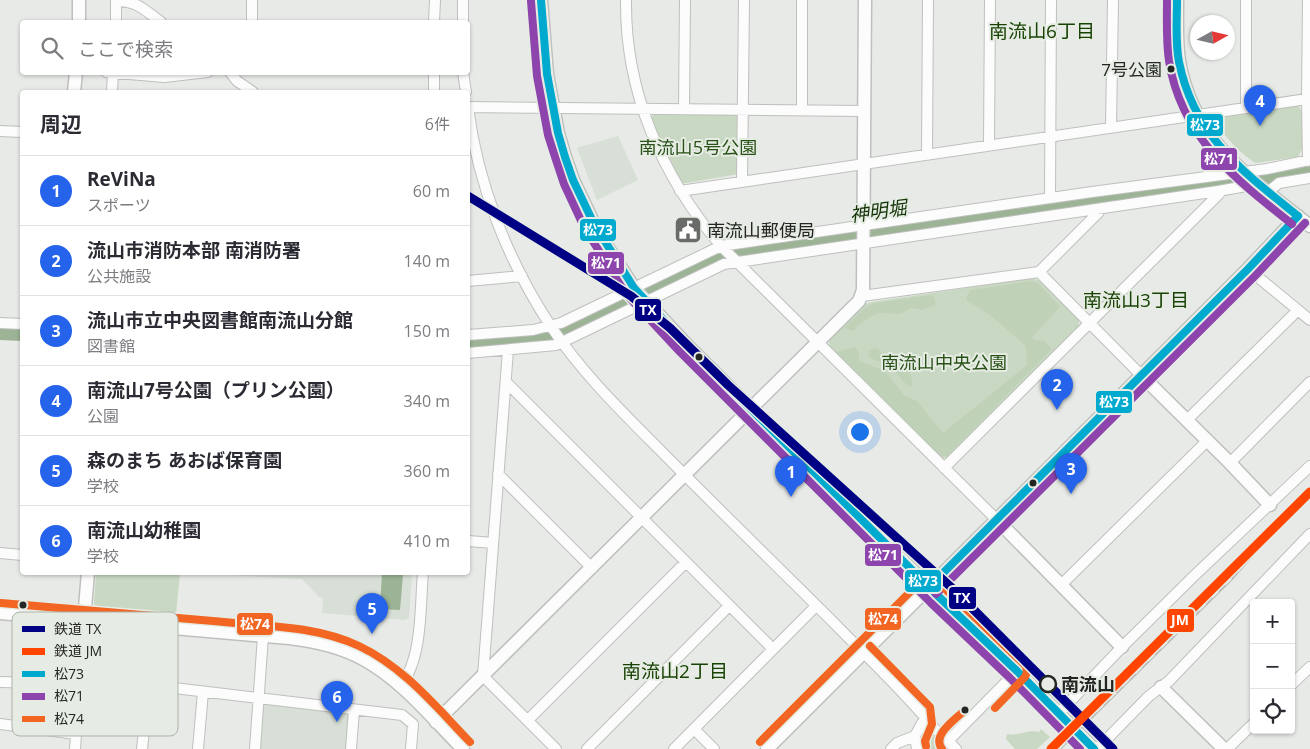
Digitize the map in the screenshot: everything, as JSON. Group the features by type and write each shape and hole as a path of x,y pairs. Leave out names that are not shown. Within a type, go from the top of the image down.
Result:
{"street":[{"path":"79,0 79,20"},
{"path":"252,0 252,20"},
{"path":"434,20 435,0"},
{"path":"463,0 463,20"},
{"path":"541,0 544,52 552,107 565,156 582,201 606,245 640,295 929,587 1095,749 1150,696 1169,681 1308,540"},
{"path":"626,0 628,44 632,71 642,109 656,146 680,190 705,227 721,246 1122,647"},
{"path":"684,109 685,0"},
{"path":"742,181 744,0"},
{"path":"802,0 802,110"},
{"path":"436,722 818,343 862,296 865,0"},
{"path":"927,154 928,0"},
{"path":"989,144 990,0"},
{"path":"1050,198 1051,0"},
{"path":"1112,127 1113,0"},
{"path":"1177,0 1179,60 1184,82 1196,115 1225,156 1310,226"},
{"path":"1246,0 1246,107"},
{"path":"470,336 533,330 551,326 737,261 1050,198 1267,169 1309,160 1308,0"},
{"path":"116,20 116,1 128,1 137,5 158,20"},
{"path":"74,90 76,75"},
{"path":"111,75 112,90"},
{"path":"138,75 164,77 183,75"},
{"path":"232,75 237,81 251,90"},
{"path":"434,75 434,90"},
{"path":"463,75 466,90"},
{"path":"680,190 1308,99"},
{"path":"470,108 552,107 864,111"},
{"path":"470,124 491,205 522,276 551,326 597,386 956,749"},
{"path":"0,131 20,132"},
{"path":"1268,192 1279,183 1310,178"},
{"path":"470,353 556,345 721,246 863,235 1099,209 1218,191 1257,183"},
{"path":"944,468 1219,194 1218,191"},
{"path":"862,296 1038,272 1099,212 1099,209"},
{"path":"767,749 1248,269 1298,216"},
{"path":"1248,269 1310,320"},
{"path":"1038,272 1230,462 1270,505"},
{"path":"470,281 522,276"},
{"path":"1187,420 1298,310"},
{"path":"0,322 20,324"},
{"path":"508,350 483,676 556,749"},
{"path":"506,382 773,649"},
{"path":"1230,462 1310,382"},
{"path":"1061,585 1207,441"},
{"path":"1059,713 1195,575 1310,466"},
{"path":"498,474 592,568"},
{"path":"470,541 493,543"},
{"path":"0,553 20,555"},
{"path":"528,720 685,563"},
{"path":"85,612 88,575"},
{"path":"400,686 407,677 416,649 423,575"},
{"path":"587,749 729,606"},
{"path":"674,749 816,606"},
{"path":"178,628 305,640 338,648 363,659 386,674 463,749"},
{"path":"255,749 263,636"},
{"path":"1295,682 1310,667"},
{"path":"948,741 1017,671"},
{"path":"1161,687 1226,749 1250,727"},
{"path":"178,689 402,715 413,724 411,749"},
{"path":"198,749 203,692"},
{"path":"351,749 354,710"},
{"path":"894,746 911,746 916,749 917,733 922,723 921,712"},
{"path":"894,746 917,733 924,726 934,728"},
{"path":"694,729 714,749"},
{"path":"75,749 76,736"},
{"path":"142,749 143,736"}],"shaded area":[{"path":"618,136 638,180 597,200 577,148"},
{"path":"1033,281 1039,284 1060,307 1032,337 1035,340 1044,341 1052,349 947,456 941,456 836,352 855,347 859,353 859,361 885,371 904,395 917,401 943,433 1027,365 1026,346 990,315 966,300 970,290"},
{"path":"933,295 936,304 923,310 911,308 901,314 877,313 858,325 854,331 844,328 866,307 875,303"},
{"path":"877,348 884,356 898,356 907,360 913,386 909,387 887,364 868,356 869,350"},
{"path":"228,575 412,575 409,618 405,620 322,613 323,598 319,597 302,579"},
{"path":"382,575 403,575 400,610 380,609"},
{"path":"265,703 351,714 347,749 259,749 261,707"}],"green space":[{"path":"1298,105 1302,112 1302,149 1298,157 1255,163 1231,142 1212,117"},
{"name":"南流山5号公園","path":"654,114 739,115 739,174 680,184 649,121"},
{"name":"南流山中央公園","path":"1033,278 1040,281 1079,319 1079,326 948,458 941,458 830,348 829,340 865,304"},
{"path":"96,575 180,575 176,612 98,609 94,604"},
{"path":"1041,729 1050,737 1037,749 1015,749 1006,739 1007,734 1015,735 1030,731 1039,732"},
{"path":"925,732 933,734 948,749 924,749 919,743 919,736"}],"waterway":[{"name":"神明堀","path":"470,345 551,337 716,256 1310,169"},
{"name":"神明堀","path":"0,331 20,332"}],"railway":[{"path":"1058,749 1230,579 1286,516"}],"rail line":[{"name":"TX","path":"470,197 631,296 670,328 728,385 952,588 1113,749"},
{"name":"JM","path":"1051,749 1310,492"}],"transit line":[{"name":"松73","path":"541,0 547,74 558,133 565,157 573,180 593,222 634,288 687,345 1094,749"},
{"name":"松71","path":"1167,0 1169,61 1175,88 1185,112 1198,134 1231,173 1292,224"},
{"name":"松73","path":"1177,0 1179,62 1186,88 1196,111 1208,131 1223,150 1258,183 1298,216"},
{"name":"松71","path":"531,1 537,76 548,135 556,160 564,184 584,227 626,294 680,352 1080,749"},
{"name":"松73","path":"929,587 1248,269 1298,216"},
{"name":"松71","path":"936,594 1255,276 1305,223"},
{"name":"松74","path":"760,742 922,580 928,577 936,580 1026,666 1027,672 1025,677 995,708"},
{"name":"松74","path":"1,603 104,612"},
{"name":"松74","path":"178,618 306,630 342,639 359,646 391,665 405,676 470,742"},
{"name":"松74","path":"870,646 930,707 932,724 925,741 926,746"},
{"name":"松74","path":"942,749 939,744 942,733 965,710"}],"place":[{"name":"7号公園","path":"1171,69"},
{"name":"南流山7号公園（プリン公園）","path":"1260,126"},
{"name":"南流山郵便局","path":"688,230"},
{"name":"流山市消防本部 南消防署","path":"1057,410"},
{"name":"流山市立中央図書館南流山分館","path":"1071,494"},
{"name":"ReViNa","path":"791,497"},
{"name":"森のまち あおば保育園","path":"372,634"},
{"name":"南流山","path":"1048,684"},
{"name":"南流山幼稚園","path":"337,722"}],"district":[{"name":"南流山6丁目","path":"1042,31"},
{"name":"南流山3丁目","path":"1136,300"},
{"name":"南流山2丁目","path":"675,671"}]}
